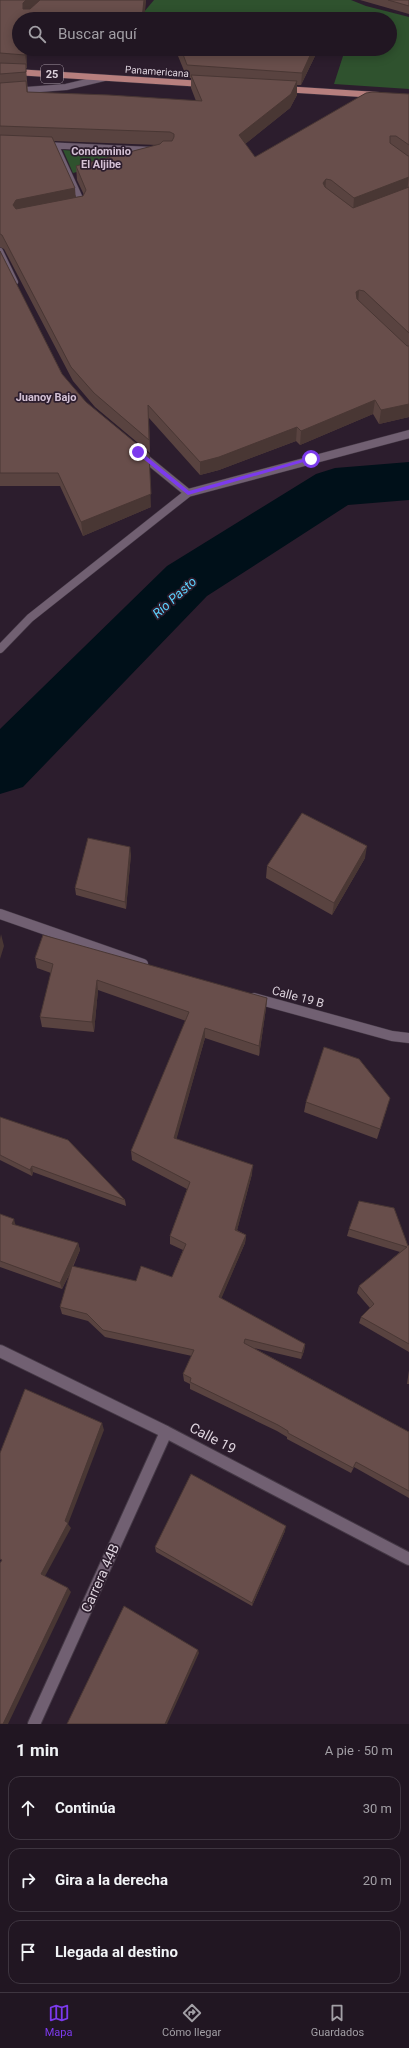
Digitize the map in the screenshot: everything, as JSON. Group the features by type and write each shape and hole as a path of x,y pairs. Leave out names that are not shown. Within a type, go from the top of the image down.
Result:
{"main road":[{"name":"Panamericana","path":"0,71 213,85"},
{"path":"276,89 386,96"}],"street":[{"path":"0,92 59,88 83,84 104,78"},
{"path":"35,145 163,150"},
{"path":"56,146 72,176 83,205 68,208"},
{"path":"141,158 156,154"},
{"path":"0,251 20,291"},
{"path":"0,649 30,618 188,493 409,434"},
{"path":"132,447 188,493"},
{"path":"0,914 155,968"},
{"name":"Calle 19 B","path":"246,996 392,1036 409,1038"},
{"name":"Calle 19","path":"0,1351 166,1432 409,1559"},
{"name":"Carrera 44B","path":"34,1724 166,1432"}],"green space":[{"path":"154,0 351,0 366,6 389,12 144,12"},
{"path":"397,14 409,17 409,89 334,84 343,56 397,56"},
{"path":"63,150 115,154 119,161 73,173"}],"building":[{"path":"0,0 26,0 23,3 23,9 30,9 40,0 144,0 143,12 12,12 12,54 0,53"},
{"path":"388,0 409,0 409,6"},
{"path":"184,56 310,56 302,73 187,65"},
{"path":"0,63 26,64 26,72 0,74"},
{"path":"191,75 297,81 291,94 239,135 255,157 366,93 409,94 409,145 396,136 390,136 390,143 409,156 409,177 354,198 331,180 326,179 323,183 325,187 353,208 409,187 409,333 364,291 359,290 356,292 357,299 407,346 409,346 409,404 381,410 375,400 301,431 297,427 219,457 200,462 148,405 149,440 94,393 71,367 2,235 0,234 0,135 52,137 75,188 16,200 13,205 16,209 83,196 86,190 76,166 160,144 163,141 172,141 174,134 170,132 0,126 0,83 26,81 27,92 109,95 202,101"},
{"path":"0,251 62,374 86,402 149,454 151,494 81,522 58,473 0,473"},
{"path":"302,813 367,846 334,903 267,866"},
{"path":"88,838 130,847 125,902 75,888"},
{"path":"43,935 267,998 259,1046 205,1028 174,1138 253,1165 235,1230 246,1235 219,1297 305,1344 302,1353 245,1339 244,1343 409,1432 409,1491 356,1462 353,1468 288,1433 288,1431 278,1425 190,1382 191,1378 183,1374 194,1350 103,1330 87,1314 60,1307 72,1266 136,1281 141,1266 172,1277 186,1244 170,1236 190,1182 131,1151 189,1012 97,980 92,1022 40,1017 53,964 35,958"},
{"path":"324,1047 359,1059 390,1098 380,1129 306,1102"},
{"path":"0,1117 68,1140 125,1200 32,1166 30,1170 0,1155"},
{"path":"359,1201 394,1208 408,1246 409,1245 409,1344 361,1317 374,1304 359,1286 407,1247 349,1229"},
{"path":"0,1214 14,1219 12,1224 78,1243 60,1283 0,1261"},
{"path":"25,1389 102,1423 65,1521 68,1523 41,1574 68,1588 3,1724 0,1724 0,1563 2,1560 0,1559 0,1453"},
{"path":"191,1474 286,1526 252,1603 155,1547"},
{"path":"124,1606 198,1650 165,1724 67,1724"}],"waterway":[{"name":"Río Pasto","path":"0,769 187,581 335,487 409,481"}],"district":[{"name":"Condominio El Aljibe","path":"101,157"},
{"name":"Juanoy Bajo","path":"46,397"}],"route":[{"path":"138,452 188,493 311,459"}]}
